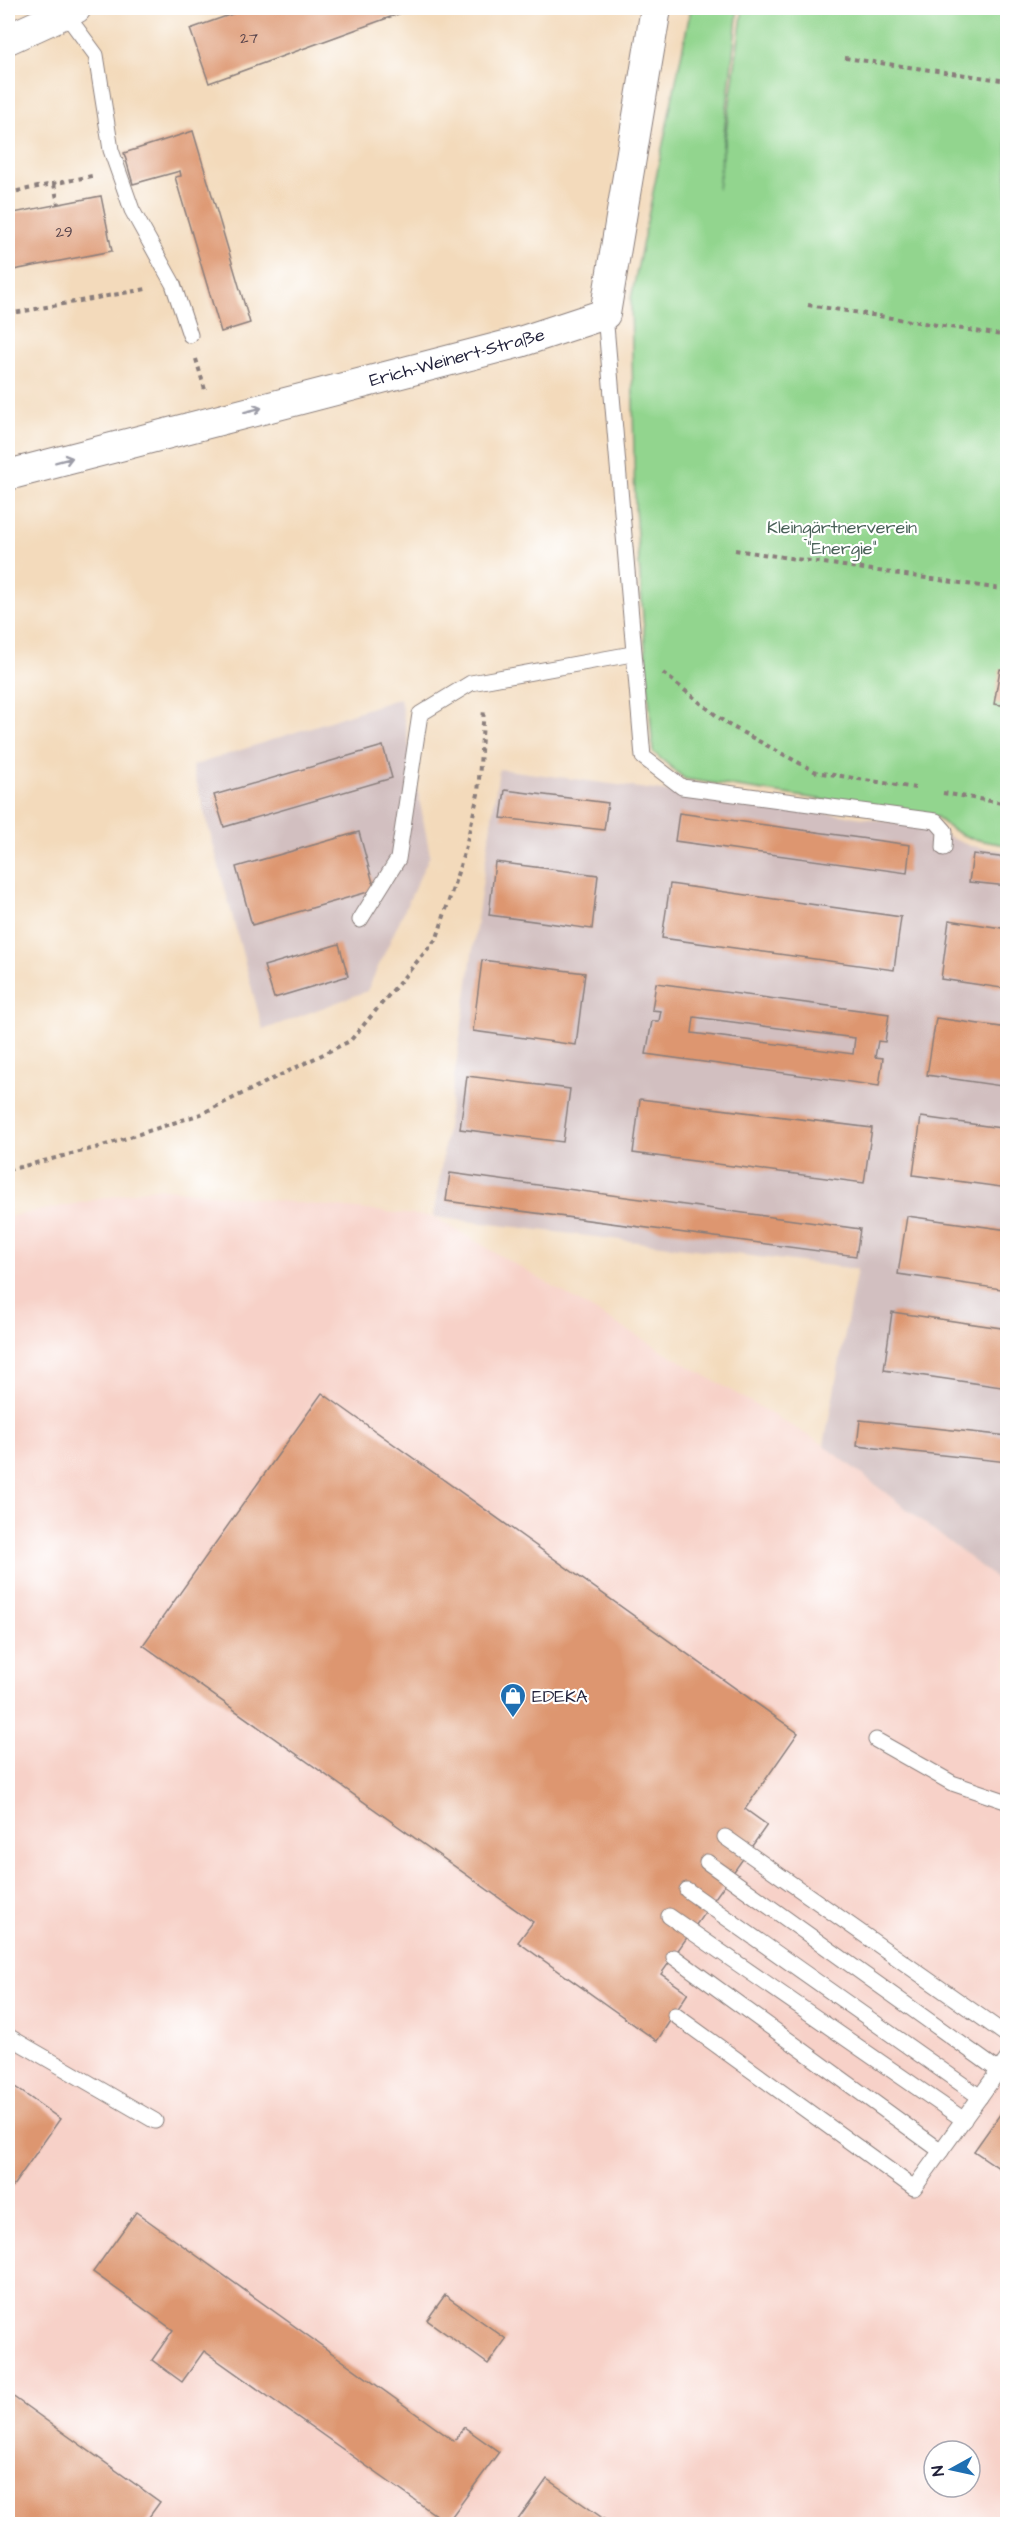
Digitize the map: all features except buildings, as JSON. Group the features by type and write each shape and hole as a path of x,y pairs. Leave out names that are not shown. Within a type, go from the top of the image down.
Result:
{"street":[{"path":"605,314 656,8"},
{"path":"8,39 70,10"},
{"name":"Erich-Weinert-Straße","path":"8,475 520,342 605,314"}],"lane":[{"path":"70,10 96,55 111,150 132,210 173,284 190,335"},
{"path":"605,314 632,654 643,757 682,787 936,821 945,831 944,848"},
{"path":"360,920 398,859 420,714 471,684 632,654"},
{"path":"876,1740 952,1783 1008,1802"},
{"path":"725,1837 1008,2036"},
{"path":"675,2015 914,2188 1003,2065 707,1862"},
{"path":"687,1890 980,2097"},
{"path":"669,1916 964,2120"},
{"path":"674,1957 941,2151"},
{"path":"8,2036 155,2121"}],"path":[{"path":"845,57 1008,81"},
{"path":"8,193 118,171"},
{"path":"54,184 58,204"},
{"path":"8,314 173,284"},
{"path":"808,305 1008,336"},
{"path":"190,335 213,421"},
{"path":"735,550 1008,590"},
{"path":"632,654 678,683 727,724 816,772 917,789"},
{"path":"8,1170 99,1147 201,1114 350,1041 436,938 465,850 478,794 488,680"},
{"path":"940,792 1008,804"}],"shaded area":[{"path":"400,698 430,855 367,991 263,1030 192,766"},
{"path":"499,769 923,826 970,846 1007,851 1007,1587 824,1445 857,1269 434,1217"},
{"path":"156,1188 434,1217 824,1445 1007,1587 1007,2524 8,2524 8,1217"}],"green space":[{"name":"Kleingärtnerverein \"Energie\"","path":"691,8 738,8 718,189 743,8 1007,8 1007,845 960,834 937,817 685,779 653,752 635,508 631,299"}],"place":[{"name":"EDEKA","path":"513,1719"}]}
